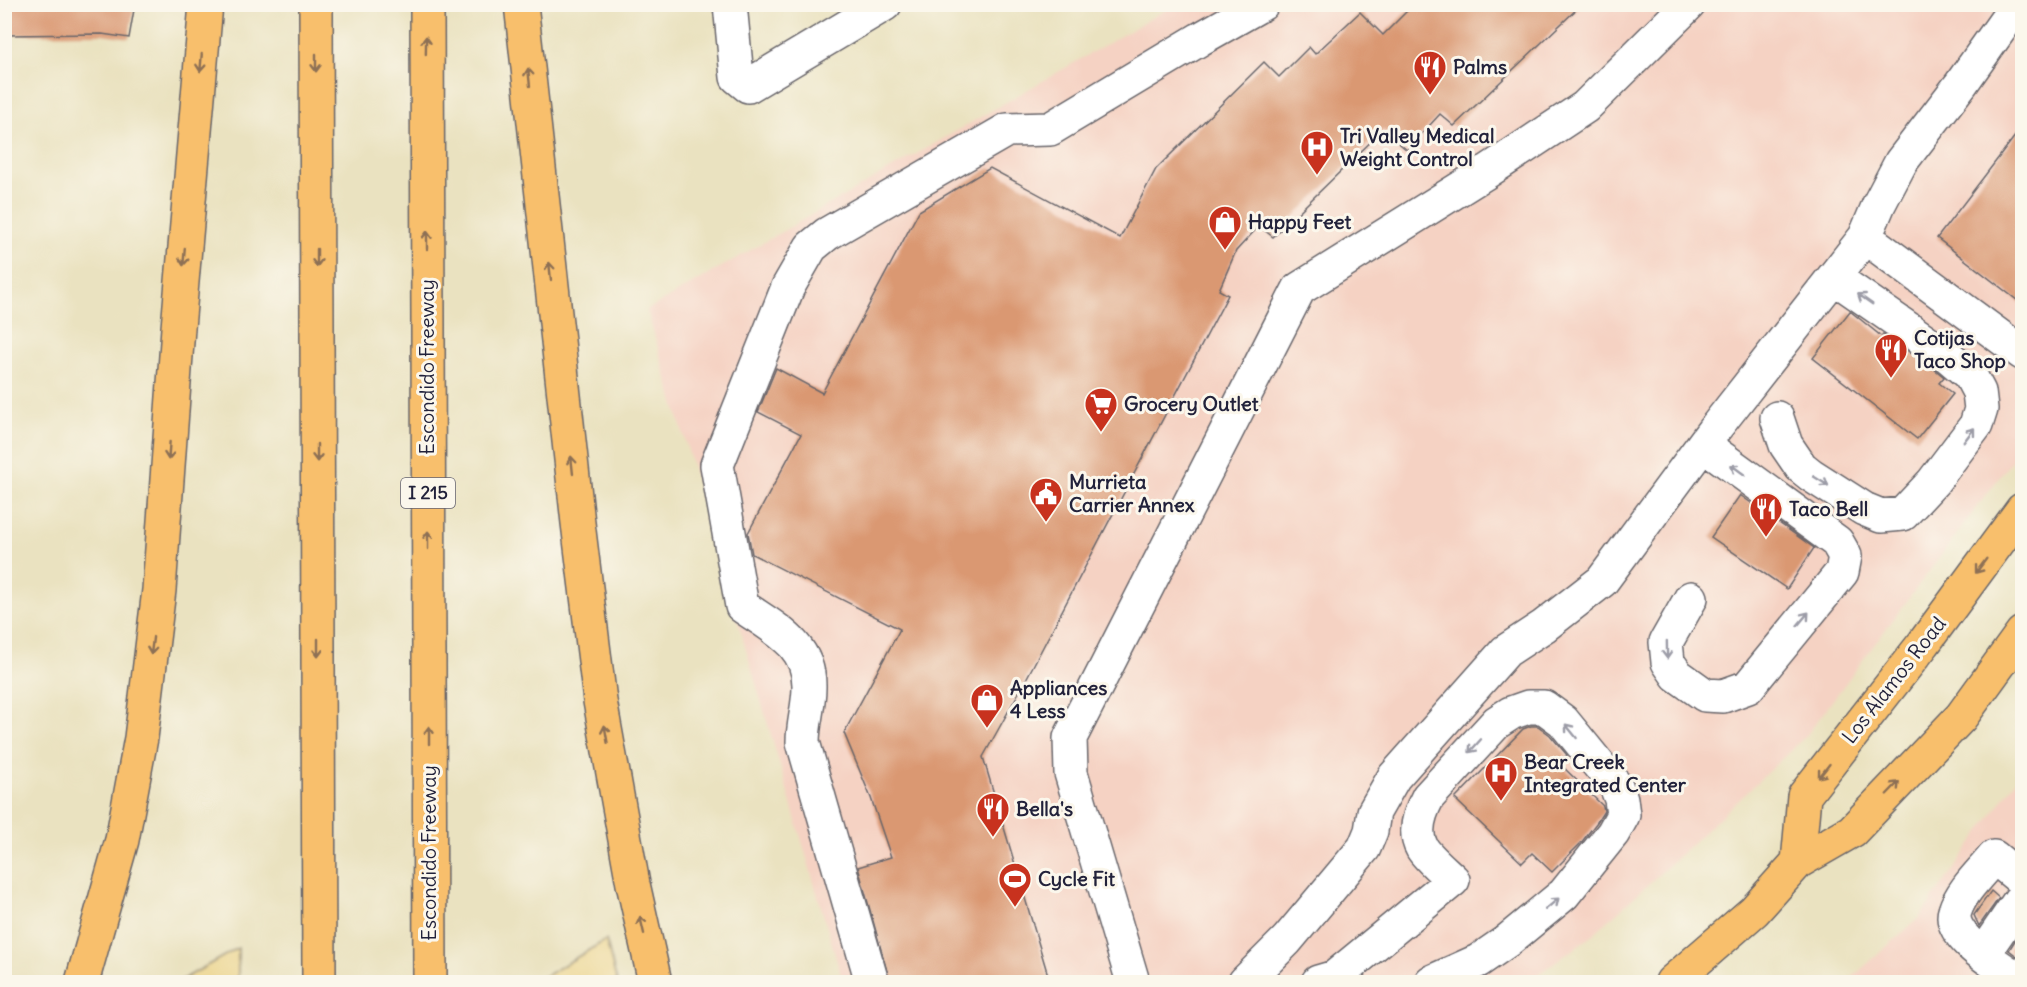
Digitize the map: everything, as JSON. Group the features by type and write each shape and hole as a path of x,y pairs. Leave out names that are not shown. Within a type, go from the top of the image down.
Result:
{"main road":[{"path":"82,982 122,840 141,738 159,590 179,316 206,4"},
{"path":"316,4 319,982"},
{"name":"Escondido Freeway","path":"427,4 430,982"},
{"path":"521,4 600,701 633,884 656,982"},
{"name":"Los Alamos Road","path":"1798,862 1804,796 1924,643 2022,510"},
{"path":"1672,982 1754,911 1798,862 1852,831 1961,717 2022,633"}],"lane":[{"path":"730,4 736,77 748,86 841,15 885,4"},
{"path":"872,982 803,742 809,688 808,668 803,655 791,641 742,606 717,465 724,447 788,287 811,247 819,240 1007,130 1050,129 1262,4"},
{"path":"1133,982 1071,773 1070,738 1299,289 1485,173 1585,107 1689,4"},
{"path":"1245,982 1287,940 1364,848 1371,831 1374,812 1394,777 1506,651 1544,626 1602,581 1865,237 1893,173 1961,84 2014,9 2010,4"},
{"path":"1865,237 2022,353"},
{"path":"1777,418 1786,445 1801,467 1864,509 1881,516 1903,514 1933,482 1976,425 1981,409 1979,392 1970,375 1949,357 1834,278"},
{"path":"1691,598 1666,642 1668,662 1677,675 1705,695 1723,696 1748,687 1842,572 1845,556 1837,542 1704,445"},
{"path":"1331,981 1453,880 1422,848 1418,828 1421,810 1428,797 1497,722 1520,708 1544,707 1563,721 1616,786 1621,799 1623,815 1613,833 1556,901 1478,962 1431,982"},
{"path":"2020,975 1983,954 1966,941 1956,926 1954,912 1962,897 1994,857 2022,880"},
{"path":"1983,954 2022,897"}],"shaded area":[{"path":"1174,5 2022,5 2022,447 1806,736 1589,938 1527,982 843,982 647,310"},
{"path":"2022,772 2022,982 1847,982 1920,917"}],"sand":[{"path":"606,940 617,982 535,982"},
{"path":"238,948 238,982 178,982"}],"building":[{"path":"4,4 135,4 129,38 102,34 4,35"},
{"path":"1414,4 1582,4 1454,126 1440,114 1407,150 1383,130 1273,237 1259,226 1236,251 1219,290 1228,295 983,757 1050,982 890,982 858,867 891,857 871,798 844,733 900,629 752,554 748,533 801,434 758,412 776,368 822,393 919,211 990,168 1120,238 1156,169 1264,62 1279,77 1309,47 1315,54 1360,12 1383,35"},
{"path":"2022,127 2022,304 1937,238"},
{"name":"Cotijas Taco Shop","path":"1850,311 1881,336 1883,334 1938,372 1944,377 1939,383 1953,394 1917,439 1813,358"},
{"name":"Taco Bell","path":"1740,495 1814,548 1787,589 1711,537"},
{"path":"1538,726 1550,735 1567,755 1559,763 1603,806 1604,811 1581,843 1552,872 1532,853 1522,863 1455,799 1523,729"},
{"path":"1991,891 1999,898 1979,926 1974,915"},
{"path":"2022,929 2022,960 2009,950"}],"place":[{"name":"Palms","path":"1430,96"},
{"name":"Tri Valley Medical Weight Control","path":"1317,176"},
{"name":"Happy Feet","path":"1225,251"},
{"name":"Cotijas Taco Shop","path":"1891,379"},
{"name":"Grocery Outlet","path":"1101,433"},
{"name":"Murrieta Carrier Annex","path":"1046,523"},
{"name":"Taco Bell","path":"1766,538"},
{"name":"Appliances 4 Less","path":"987,729"},
{"name":"Bear Creek Integrated Center","path":"1501,802"},
{"name":"Bella's","path":"993,838"},
{"name":"Cycle Fit","path":"1015,908"}]}
